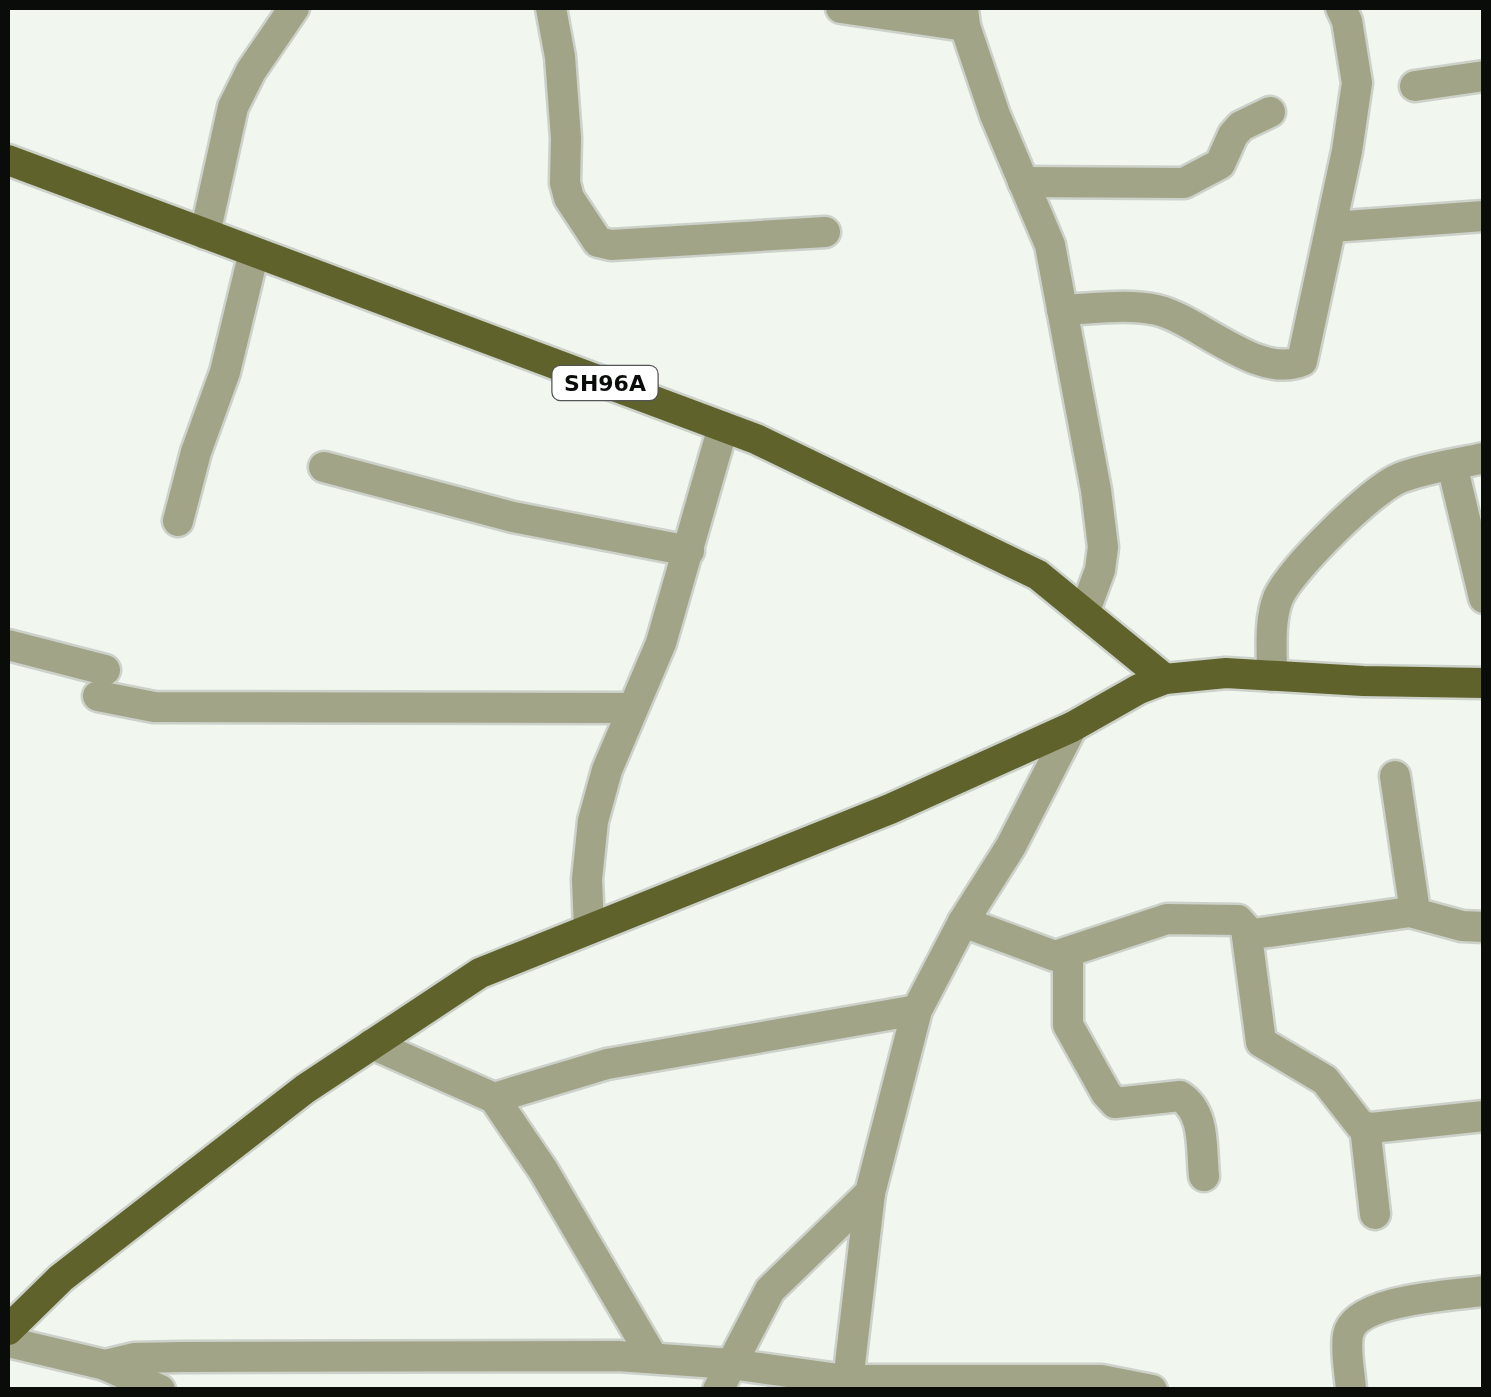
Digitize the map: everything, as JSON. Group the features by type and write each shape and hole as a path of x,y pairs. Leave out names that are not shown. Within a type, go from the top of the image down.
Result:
{"main road":[{"name":"SH96A","path":"8,160 756,439 1038,574 1165,679"},
{"path":"8,1330 76,1266 304,1088 480,972 890,810 1072,727 1138,689 1165,679 1226,673 1484,682"}],"street":[{"path":"204,234 233,107 251,71 294,8"},
{"path":"551,8 560,56 565,183 577,212 598,242 612,245 825,232"},
{"path":"841,8 964,17 995,115 1050,245 1104,546 1100,570 1084,613"},
{"path":"1062,310 1154,310 1172,315 1243,355 1296,364 1305,355 1357,83 1348,20 1342,8"},
{"path":"1415,86 1484,76"},
{"path":"1023,182 1184,183 1220,164 1241,126 1270,112"},
{"path":"1332,226 1484,216"},
{"path":"178,521 196,452 225,372 254,252"},
{"path":"588,930 587,880 593,821 631,708 662,643 723,427"},
{"path":"1272,676 1273,619 1278,598 1291,576 1380,488 1401,477 1484,458"},
{"path":"1452,465 1484,598"},
{"path":"324,467 512,517 689,551"},
{"path":"8,645 154,707 631,708"},
{"path":"846,1385 870,1193 917,1010 1072,727"},
{"path":"1395,776 1415,912"},
{"path":"1247,935 1415,912 1462,926 1484,927"},
{"path":"964,922 1048,955 1167,919 1231,918 1242,923 1247,935 1261,1042 1325,1080 1365,1127 1375,1214"},
{"path":"1068,952 1068,1025 1106,1094 1115,1102 1180,1096 1192,1105 1198,1114 1204,1176"},
{"path":"494,1098 607,1064 917,1010"},
{"path":"372,1044 494,1098 543,1170 653,1358"},
{"path":"1365,1127 1484,1116"},
{"path":"725,1377 770,1290 870,1193"},
{"path":"1352,1390 1348,1334 1360,1316 1386,1305 1484,1291"},
{"path":"8,1342 105,1365 160,1390"},
{"path":"105,1365 134,1358 182,1357 653,1358 725,1377 846,1385 1100,1380 1152,1390"}]}
